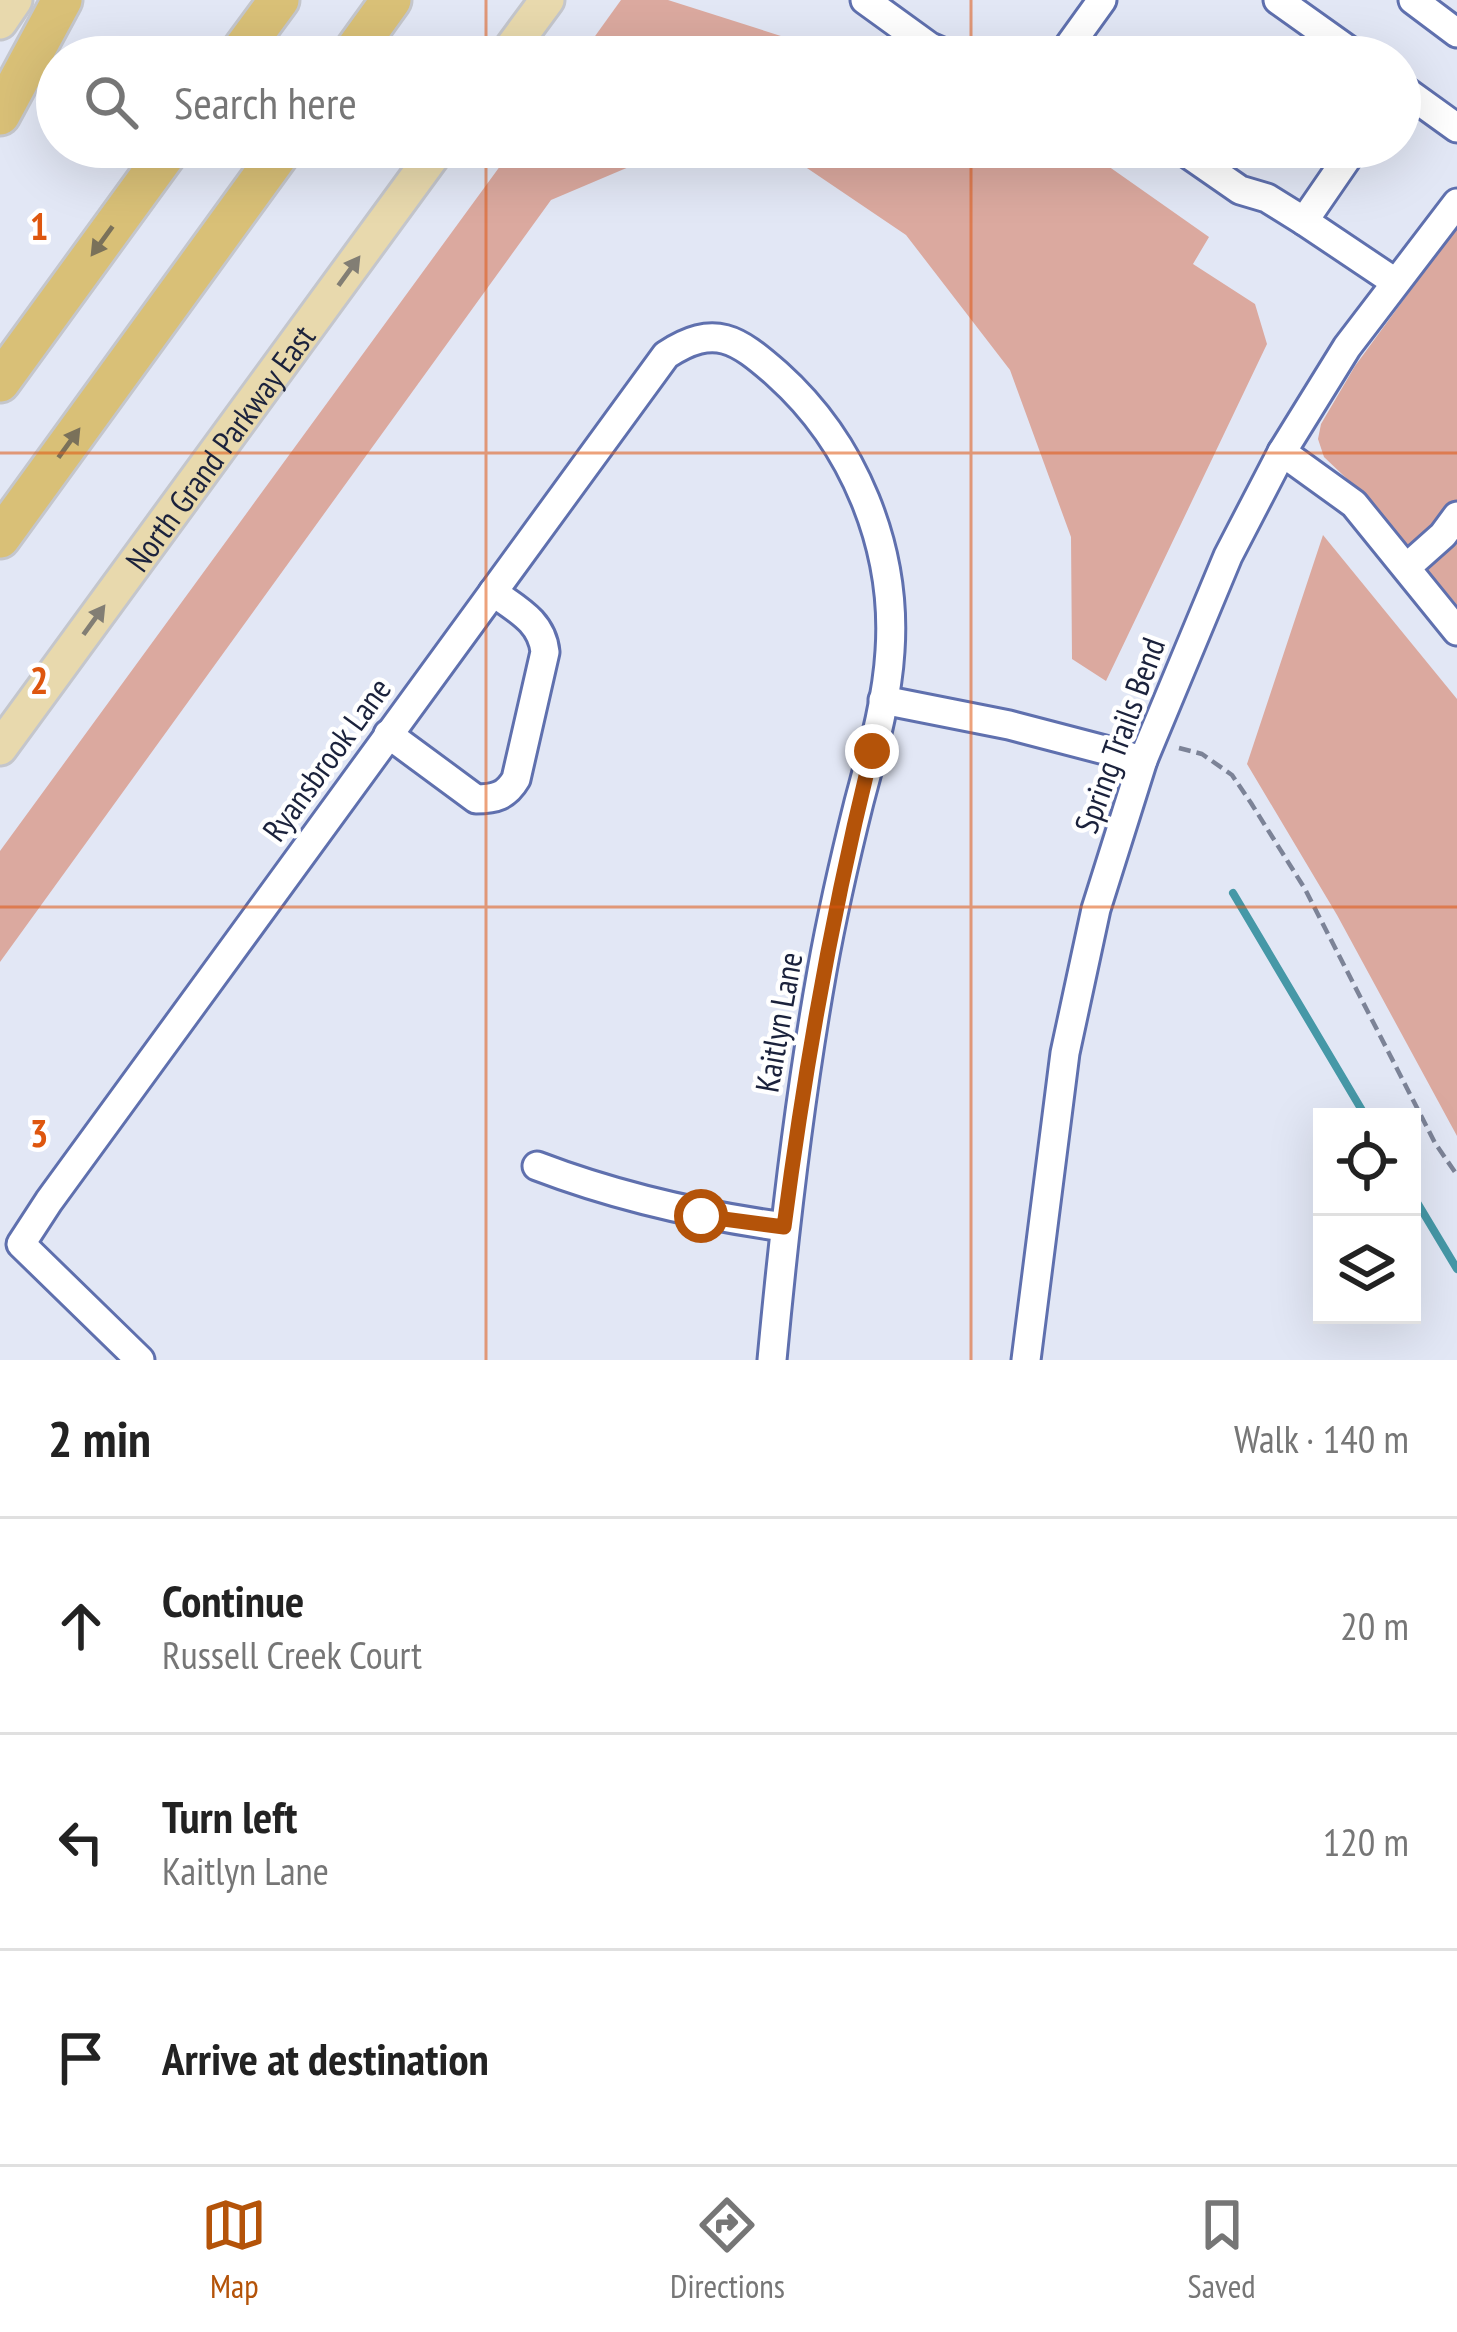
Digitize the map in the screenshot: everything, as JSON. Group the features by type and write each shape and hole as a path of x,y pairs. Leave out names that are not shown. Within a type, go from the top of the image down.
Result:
{"highway":[{"path":"43,36 62,0"},
{"path":"252,36 279,0"},
{"path":"365,36 391,0"},
{"path":"0,115 36,48"},
{"path":"0,382 156,168"},
{"path":"0,538 269,168"}],"main road":[{"path":"0,22 15,0"},
{"path":"520,36 547,0"},
{"name":"North Grand Parkway East","path":"0,748 424,168"}],"street":[{"path":"865,0 916,36"},
{"path":"1076,36 1102,0"},
{"path":"1278,0 1329,36"},
{"path":"1413,0 1457,32"},
{"path":"1421,102 1457,128"},
{"path":"1208,168 1240,190 1267,197 1395,282"},
{"path":"1304,221 1340,168"},
{"name":"Spring Trails Bend","path":"1026,1360 1065,1053 1096,909 1146,749 1228,556 1282,452 1347,347 1395,282 1446,244 1457,203"},
{"name":"Ryansbrook Lane","path":"140,1360 21,1244 665,355 686,342 707,338"},
{"name":"Kaitlyn Lane","path":"707,338 729,338 746,346 820,417 848,461 876,533 890,602 883,700 823,965 804,1072 772,1360"},
{"path":"1282,452 1354,504 1457,631"},
{"path":"1407,567 1457,516"},
{"path":"388,734 476,800 492,800 508,792 516,779 545,652 544,634 493,592"},
{"path":"883,700 1146,749"},
{"path":"537,1166 607,1192 701,1216 784,1227"}],"path":[{"path":"1146,749 1202,754 1232,775 1306,889 1435,1143 1457,1175"}],"shaded area":[{"path":"621,0 668,0 781,36 595,36"},
{"path":"499,168 626,168 551,200 0,962 0,851"},
{"path":"807,168 1111,168 1209,237 1193,264 1255,304 1267,344 1106,681 1072,659 1071,537 1010,370 906,235"},
{"path":"1457,227 1457,605 1367,498 1324,457 1318,439 1321,424 1355,366"},
{"path":"1323,535 1457,699 1457,1136 1337,915 1247,764"}],"waterway":[{"path":"1233,893 1361,1108"},
{"path":"1421,1209 1457,1269"}],"route":[{"path":"701,1216 784,1227 823,965 872,751"}]}
